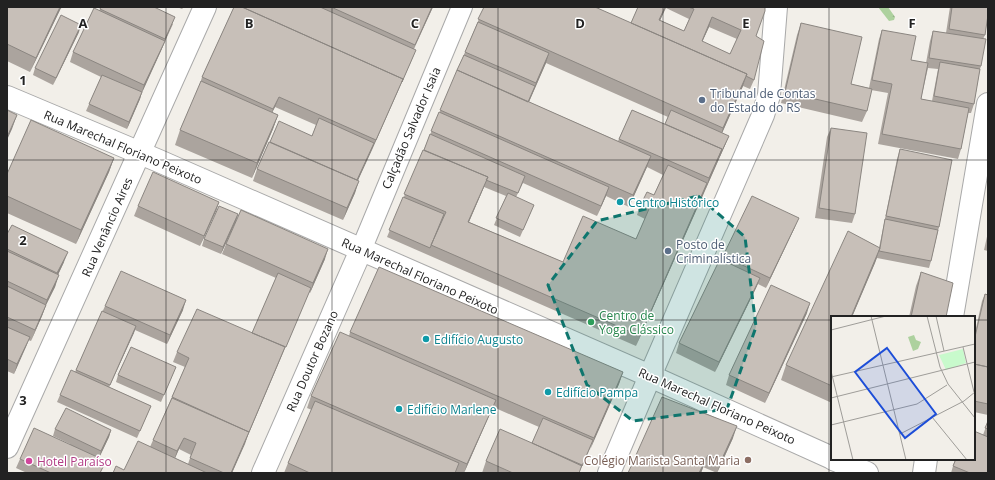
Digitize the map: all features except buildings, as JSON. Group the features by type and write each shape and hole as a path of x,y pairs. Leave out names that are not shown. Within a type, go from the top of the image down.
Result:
{"street":[{"name":"Rua Venâncio Aires","path":"7,447 206,7"},
{"name":"Calçadão Salvador Isaia","path":"361,250 462,7"},
{"path":"609,473 763,115 769,95 776,7"},
{"name":"Rua Marechal Floriano Peixoto","path":"7,97 140,153 650,376 831,458"},
{"path":"952,316 988,104"},
{"name":"Rua Doutor Bozano","path":"263,473 361,250"},
{"name":"Rua Marechal Floriano Peixoto","path":"835,460 867,473"},
{"path":"924,473 926,460"}],"highlighted area":[{"path":"698,196 745,237 756,327 727,409 633,421 587,385 548,285 597,221"}],"green space":[{"path":"878,7 888,7 895,17 894,20 889,21"}],"place":[{"name":"Tribunal de Contas do Estado do RS","path":"702,100"},
{"name":"Centro Histórico","path":"620,202"},
{"name":"Posto de Criminalística","path":"668,251"},
{"name":"Centro de Yoga Clássico","path":"591,322"},
{"name":"Edifício Augusto","path":"426,339"},
{"name":"Edifício Pampa","path":"548,392"},
{"name":"Edifício Marlene","path":"399,409"},
{"name":"Colégio Marista Santa Maria","path":"748,460"},
{"name":"Hotel Paraíso","path":"29,461"}]}
